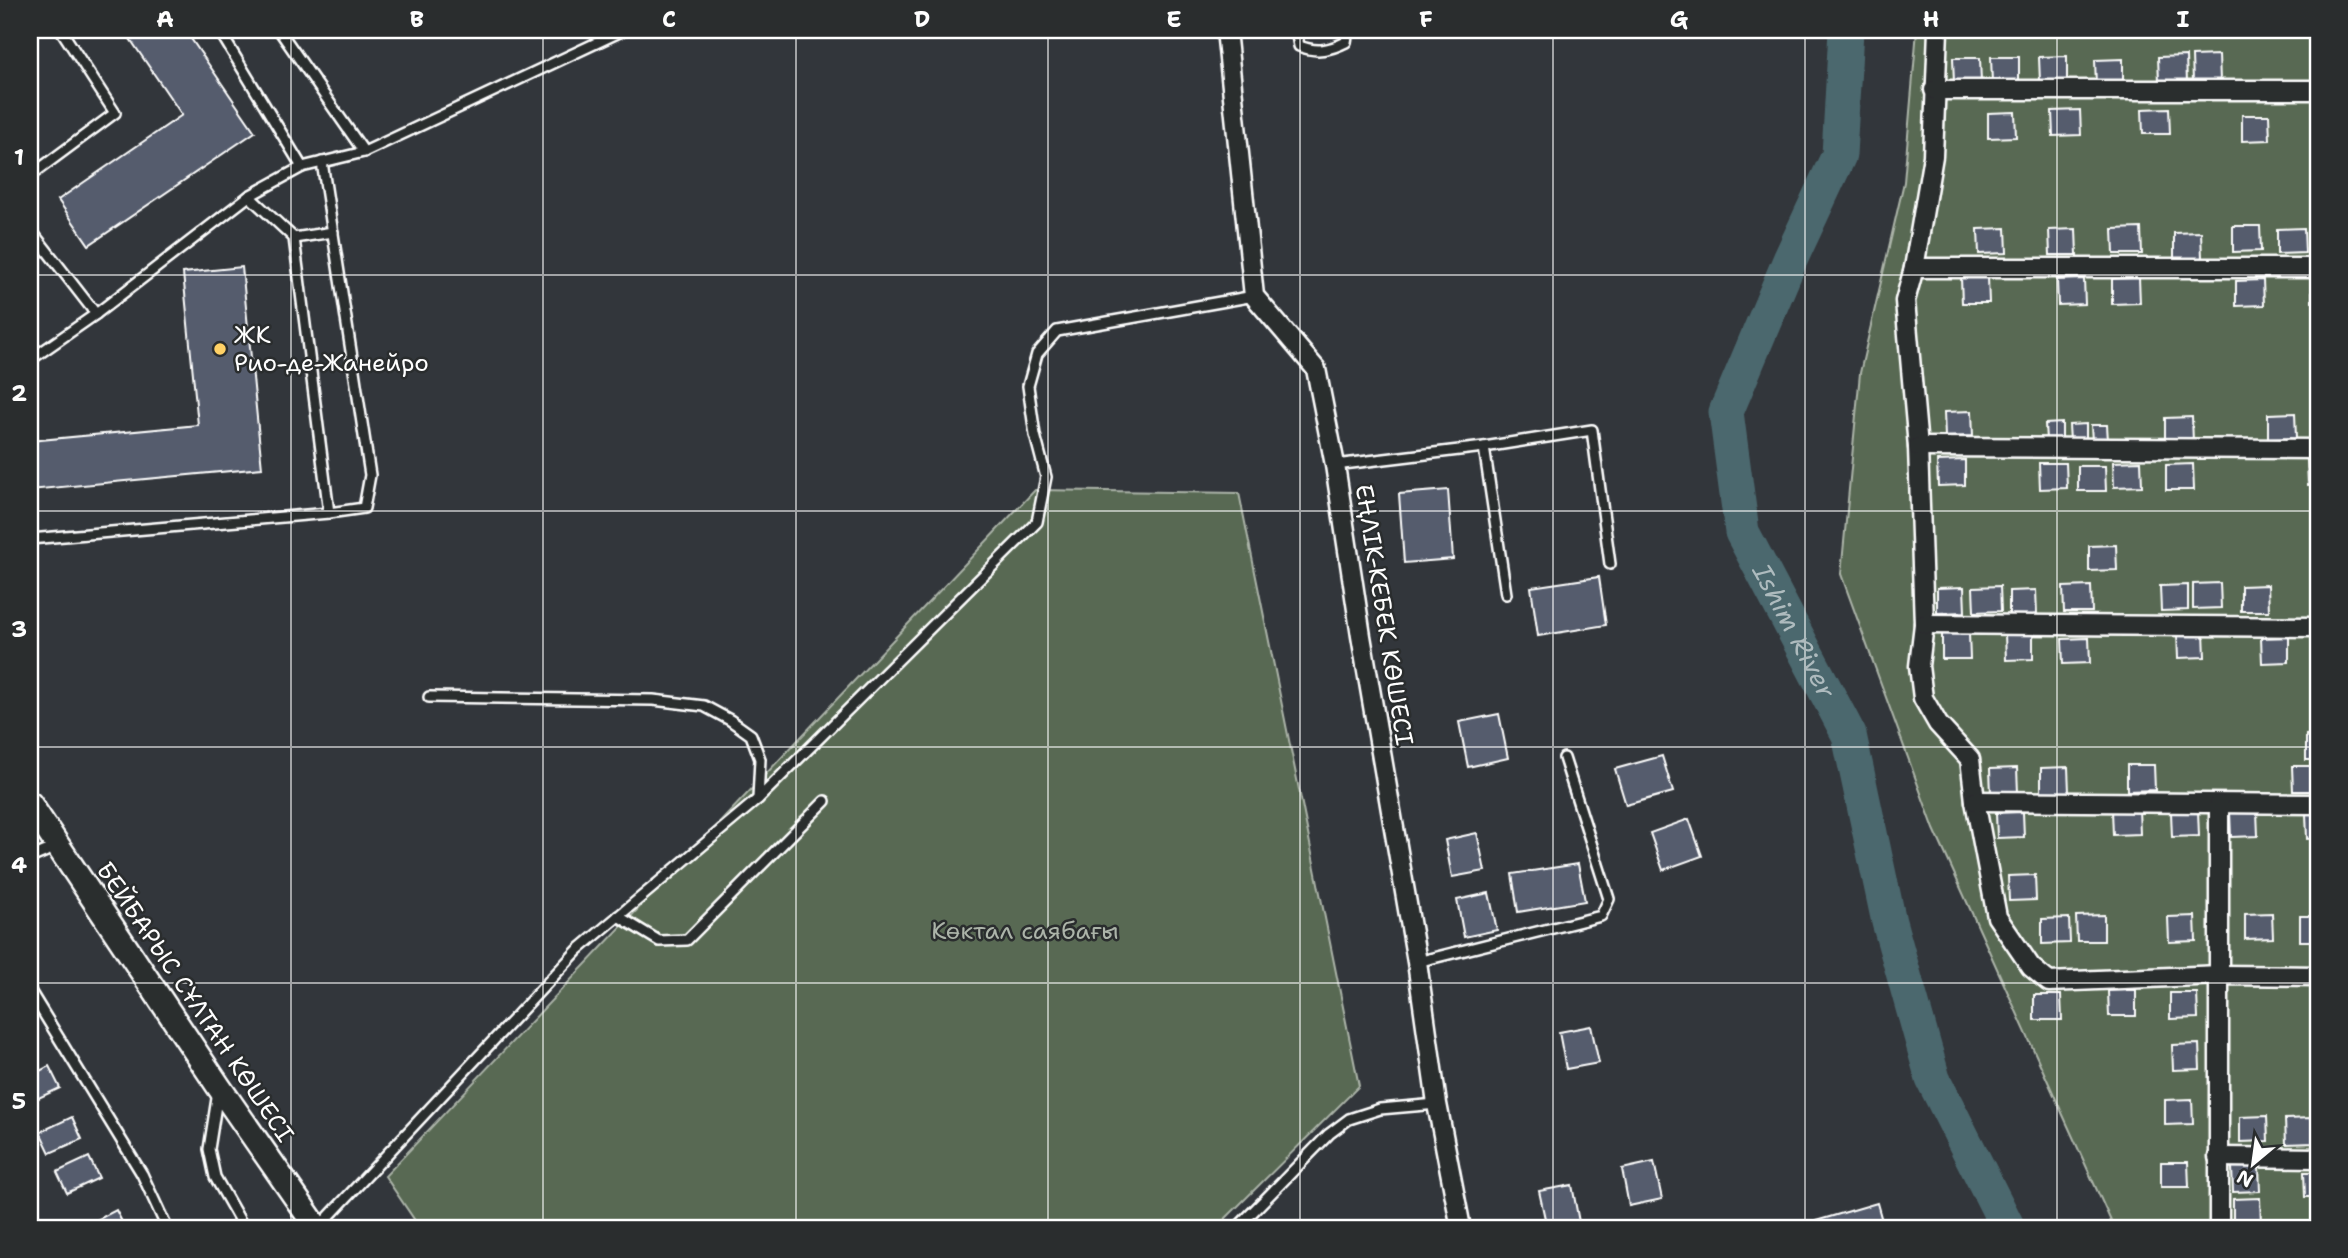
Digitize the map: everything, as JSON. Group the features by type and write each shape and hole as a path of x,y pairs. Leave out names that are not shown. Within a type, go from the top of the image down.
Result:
{"street":[{"path":"1226,30 1254,296"},
{"path":"1938,30 1933,156 1905,302 1918,447 1924,624 1919,666 1923,698 1938,724 1970,759 1997,917 2031,967 2049,982 2221,975 2318,976"},
{"path":"1934,90 2318,90"},
{"path":"1913,268 2318,268"},
{"name":"ЕҢЛІК-КЕБЕК КӨШЕСІ","path":"1254,296 1316,369 1335,465 1360,636 1417,962 1437,1104 1461,1228"},
{"path":"1918,447 2318,449"},
{"path":"1924,624 2318,627"},
{"path":"1976,801 2318,804"},
{"name":"БЕЙБАРЫС СҰЛТАН КӨШЕСІ","path":"30,804 219,1087 317,1228"},
{"path":"2219,804 2219,1228"},
{"path":"2218,1157 2318,1158"}],"lane":[{"path":"30,176 115,113 61,30"},
{"path":"219,30 302,167"},
{"path":"279,30 364,152"},
{"path":"30,360 96,314 249,196 302,167 364,152 624,30"},
{"path":"1296,30 1299,46 1311,51 1326,50 1346,42 1348,30"},
{"path":"30,539 364,508 370,475 322,162"},
{"path":"249,196 294,238 329,513"},
{"path":"30,229 96,314"},
{"path":"294,238 333,233"},
{"path":"317,1228 578,950 758,799 1037,522 1046,477 1035,435 1028,386 1037,354 1057,331 1254,296"},
{"path":"1335,465 1484,447 1592,430 1610,564"},
{"path":"1484,447 1506,594"},
{"path":"429,697 653,700 704,706 751,735 760,759 758,799"},
{"path":"1417,962 1601,916 1609,899 1564,758"},
{"path":"618,916 659,941 687,940 825,801"},
{"path":"30,858 58,846"},
{"path":"30,991 142,1174 167,1228"},
{"path":"219,1087 209,1149 215,1177 244,1228"},
{"path":"1237,1228 1329,1134 1349,1119 1380,1109 1437,1104"}],"green space":[{"path":"1917,30 2318,30 2318,1228 2114,1228 1934,829 1841,574 1860,373 1904,182"},
{"name":"Көктал саябағы","path":"1035,490 1239,493 1359,1086 1216,1228 420,1228 385,1176"}],"building":[{"path":"124,30 185,30 255,132 89,245 58,200 182,115"},
{"path":"2219,55 2220,81 2193,81 2192,56"},
{"path":"2067,56 2067,81 2040,82 2039,57"},
{"path":"2186,56 2187,82 2159,82 2158,57"},
{"path":"1991,57 2019,57 2019,82 1992,83"},
{"path":"1953,58 1980,58 1981,83 1954,83"},
{"path":"2123,59 2123,84 2096,85 2095,60"},
{"path":"2169,108 2170,134 2143,134 2142,109"},
{"path":"2080,110 2081,135 2053,136 2052,111"},
{"path":"2015,112 2016,137 1988,138 1988,113"},
{"path":"2242,115 2269,115 2270,140 2242,141"},
{"path":"2233,226 2260,226 2261,251 2233,252"},
{"path":"2006,228 2007,253 1979,254 1978,229"},
{"path":"2141,228 2142,254 2114,254 2113,229"},
{"path":"2304,228 2305,253 2277,254 2277,229"},
{"path":"2076,229 2077,255 2050,255 2049,230"},
{"path":"2201,232 2202,258 2174,258 2174,233"},
{"name":"ЖК Рио-де-Жанейро","path":"242,267 262,468 30,490 30,441 198,425 183,273"},
{"path":"2318,276 2318,302 2312,302 2312,277"},
{"path":"1988,277 1989,303 1962,303 1961,278"},
{"path":"2139,278 2140,303 2112,304 2112,279"},
{"path":"2084,279 2085,304 2058,305 2057,280"},
{"path":"2263,280 2264,305 2236,306 2236,281"},
{"path":"1972,411 1973,436 1945,437 1944,412"},
{"path":"2295,413 2296,438 2268,439 2268,414"},
{"path":"2312,414 2318,414 2318,439 2313,439"},
{"path":"2192,417 2193,442 2165,443 2165,418"},
{"path":"2062,423 2062,440 2046,440 2045,424"},
{"path":"2086,424 2086,441 2070,441 2069,425"},
{"path":"2091,425 2107,425 2108,441 2092,441"},
{"path":"1965,460 1965,485 1938,486 1937,461"},
{"path":"2307,460 2318,460 2318,485 2308,485"},
{"path":"2141,461 2142,486 2114,487 2113,462"},
{"path":"2039,463 2066,463 2067,488 2040,489"},
{"path":"2193,464 2194,490 2166,490 2166,465"},
{"path":"2078,466 2105,466 2106,491 2078,491"},
{"path":"1448,490 1453,559 1404,563 1399,494"},
{"path":"2116,545 2117,570 2089,571 2089,546"},
{"path":"1599,577 1606,625 1538,636 1531,587"},
{"path":"2220,583 2221,608 2193,609 2193,584"},
{"path":"2318,583 2318,609 2314,609 2313,584"},
{"path":"2188,585 2188,610 2161,611 2160,586"},
{"path":"2268,585 2269,611 2241,611 2241,586"},
{"path":"2000,586 2001,611 1974,612 1973,587"},
{"path":"2091,586 2092,612 2064,612 2063,587"},
{"path":"1964,587 1965,612 1937,613 1937,588"},
{"path":"2036,590 2037,615 2009,616 2009,591"},
{"path":"2204,632 2205,657 2178,658 2177,633"},
{"path":"1942,634 1969,634 1970,659 1942,659"},
{"path":"2005,634 2033,634 2033,659 2006,660"},
{"path":"2289,637 2289,662 2262,663 2261,638"},
{"path":"2089,638 2090,663 2063,664 2062,639"},
{"path":"1499,714 1508,758 1468,767 1459,722"},
{"path":"2318,734 2318,760 2306,760 2306,735"},
{"path":"1662,756 1673,792 1626,805 1615,769"},
{"path":"2127,765 2154,765 2155,790 2127,791"},
{"path":"2292,766 2318,766 2318,791 2293,791"},
{"path":"2068,767 2069,792 2041,793 2041,768"},
{"path":"2017,768 2018,793 1991,794 1990,769"},
{"path":"2139,809 2140,834 2113,835 2112,810"},
{"path":"2198,811 2199,836 2172,837 2171,812"},
{"path":"2257,811 2258,836 2231,837 2230,812"},
{"path":"2023,812 2024,837 1997,838 1996,813"},
{"path":"2306,813 2318,813 2318,838 2307,839"},
{"path":"1689,819 1702,856 1663,870 1650,833"},
{"path":"1477,833 1485,871 1452,877 1445,840"},
{"path":"1578,864 1585,901 1518,912 1512,874"},
{"path":"2035,875 2036,900 2009,901 2008,876"},
{"path":"1489,893 1497,930 1464,937 1457,900"},
{"path":"2272,913 2273,938 2245,939 2245,914"},
{"path":"2104,915 2104,941 2077,941 2076,916"},
{"path":"2195,916 2196,941 2169,942 2168,917"},
{"path":"2300,916 2318,916 2318,941 2300,941"},
{"path":"2069,918 2070,943 2042,944 2042,919"},
{"path":"2136,990 2136,1016 2109,1016 2108,991"},
{"path":"2170,993 2197,993 2198,1018 2170,1019"},
{"path":"2034,995 2061,995 2062,1020 2034,1020"},
{"path":"1591,1026 1599,1063 1566,1069 1559,1032"},
{"path":"30,1028 38,1045 30,1049"},
{"path":"2199,1044 2200,1069 2173,1070 2172,1045"},
{"path":"49,1066 60,1088 30,1102 30,1076"},
{"path":"2192,1099 2193,1124 2165,1125 2165,1100"},
{"path":"2267,1116 2268,1141 2240,1142 2240,1117"},
{"path":"72,1117 82,1139 50,1153 40,1132"},
{"path":"2313,1118 2314,1143 2286,1144 2285,1119"},
{"path":"89,1157 99,1178 67,1193 57,1172"},
{"path":"1654,1162 1662,1199 1629,1206 1622,1169"},
{"path":"2161,1162 2188,1162 2189,1187 2161,1187"},
{"path":"2259,1166 2260,1191 2233,1192 2232,1167"},
{"path":"2304,1172 2318,1172 2318,1197 2305,1197"},
{"path":"1572,1185 1579,1222 1547,1228 1539,1191"},
{"path":"2260,1198 2261,1223 2233,1224 2233,1199"},
{"path":"1877,1203 1884,1228 1792,1228"},
{"path":"116,1210 125,1228 96,1228 93,1222"}],"waterway":[{"name":"Ishim River","path":"1846,30 1839,155 1790,260 1726,412 1742,532 1849,735 1889,922 1933,1079 2008,1228"}],"place":[{"name":"ЖК Рио-де-Жанейро","path":"220,349"}]}
